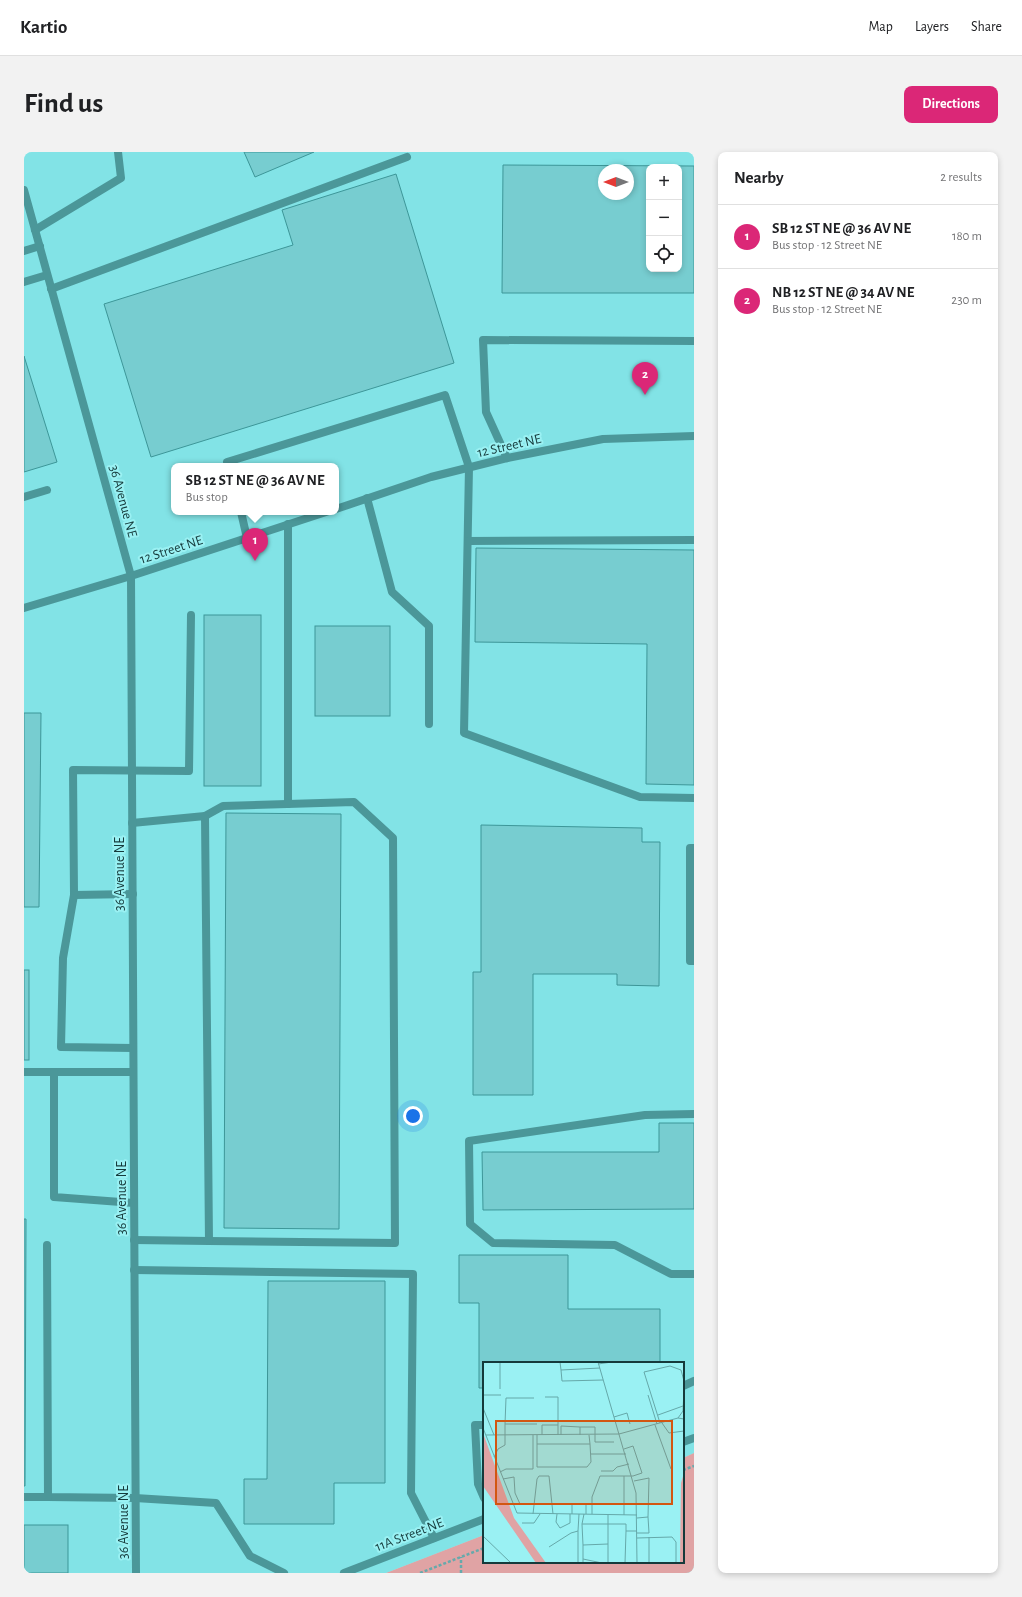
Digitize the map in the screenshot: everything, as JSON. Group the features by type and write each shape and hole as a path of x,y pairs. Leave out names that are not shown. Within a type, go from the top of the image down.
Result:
{"street":[{"path":"35,230 121,178 118,152"},
{"path":"51,289 407,157"},
{"name":"36 Avenue NE","path":"24,190 131,576 136,1573"},
{"path":"24,251 40,246"},
{"path":"24,282 47,275"},
{"path":"507,458 486,412 483,340 694,341"},
{"path":"227,463 445,395 469,467 464,733 640,797 694,798"},
{"name":"12 Street NE","path":"339,508 431,477 507,458 603,438 694,436"},
{"path":"24,497 47,490"},
{"path":"367,498 392,592 429,626 429,724"},
{"path":"241,515 247,538"},
{"name":"12 Street NE","path":"24,608 131,576 316,515"},
{"path":"288,524 288,804"},
{"path":"468,541 694,540"},
{"path":"133,1048 61,1047 62,958 74,895 73,770 189,771 191,615"},
{"path":"132,823 205,816 223,806 354,802 393,838 395,1243 134,1240"},
{"path":"205,816 209,1241"},
{"path":"694,848 690,848 690,961 694,961"},
{"path":"74,895 133,894"},
{"path":"24,1072 133,1072"},
{"path":"54,1072 54,1197 134,1203"},
{"path":"694,1114 645,1116 469,1140 470,1224 493,1243 614,1245 671,1274 694,1274"},
{"path":"47,1245 48,1497"},
{"path":"134,1270 413,1274 411,1493 434,1538"},
{"path":"684,1386 694,1381"},
{"path":"483,1425 475,1425 478,1484 483,1496"},
{"path":"684,1442 694,1438"},
{"path":"24,1497 135,1498 216,1503 250,1556 284,1573"},
{"name":"11A Street NE","path":"344,1573 483,1519"}],"path":[{"path":"684,1470 694,1466"},
{"path":"420,1573 483,1548"},
{"path":"461,1557 461,1573"}],"shaded area":[{"path":"24,152 694,152 694,1453 684,1458 684,1362 483,1362 483,1535 386,1573 24,1573"},
{"path":"694,1453 694,1573 386,1573 483,1535 483,1563 684,1563 684,1458"}],"building":[{"path":"244,152 314,152 255,177"},
{"path":"503,165 598,165 598,200 634,200 634,166 646,166 646,272 682,272 682,166 694,166 694,293 502,293"},
{"path":"396,174 454,363 151,457 104,304 293,245 282,210"},
{"path":"24,356 57,462 24,472"},
{"path":"476,548 694,550 694,785 646,784 647,644 475,642"},
{"path":"204,615 261,615 261,786 204,786"},
{"path":"315,626 390,626 390,716 315,716"},
{"path":"24,713 41,713 39,907 24,907"},
{"path":"226,813 341,814 339,1229 224,1228"},
{"path":"481,825 642,828 642,842 660,842 659,986 617,985 617,974 533,974 533,1095 473,1095 473,972 481,972"},
{"path":"24,970 29,970 29,1060 24,1060"},
{"path":"659,1123 694,1123 694,1209 483,1210 482,1152 659,1152"},
{"path":"24,1219 26,1219 25,1486 24,1486"},
{"path":"459,1255 568,1255 568,1309 660,1309 660,1362 483,1362 483,1388 479,1388 479,1303 459,1303"},
{"path":"268,1281 385,1281 385,1483 334,1483 334,1524 244,1524 244,1479 267,1479"},
{"path":"24,1525 68,1525 68,1573 24,1573"}],"place":[{"name":"NB 12 ST NE @ 34 AV NE","path":"645,395"},
{"name":"SB 12 ST NE @ 36 AV NE","path":"255,561"}]}
